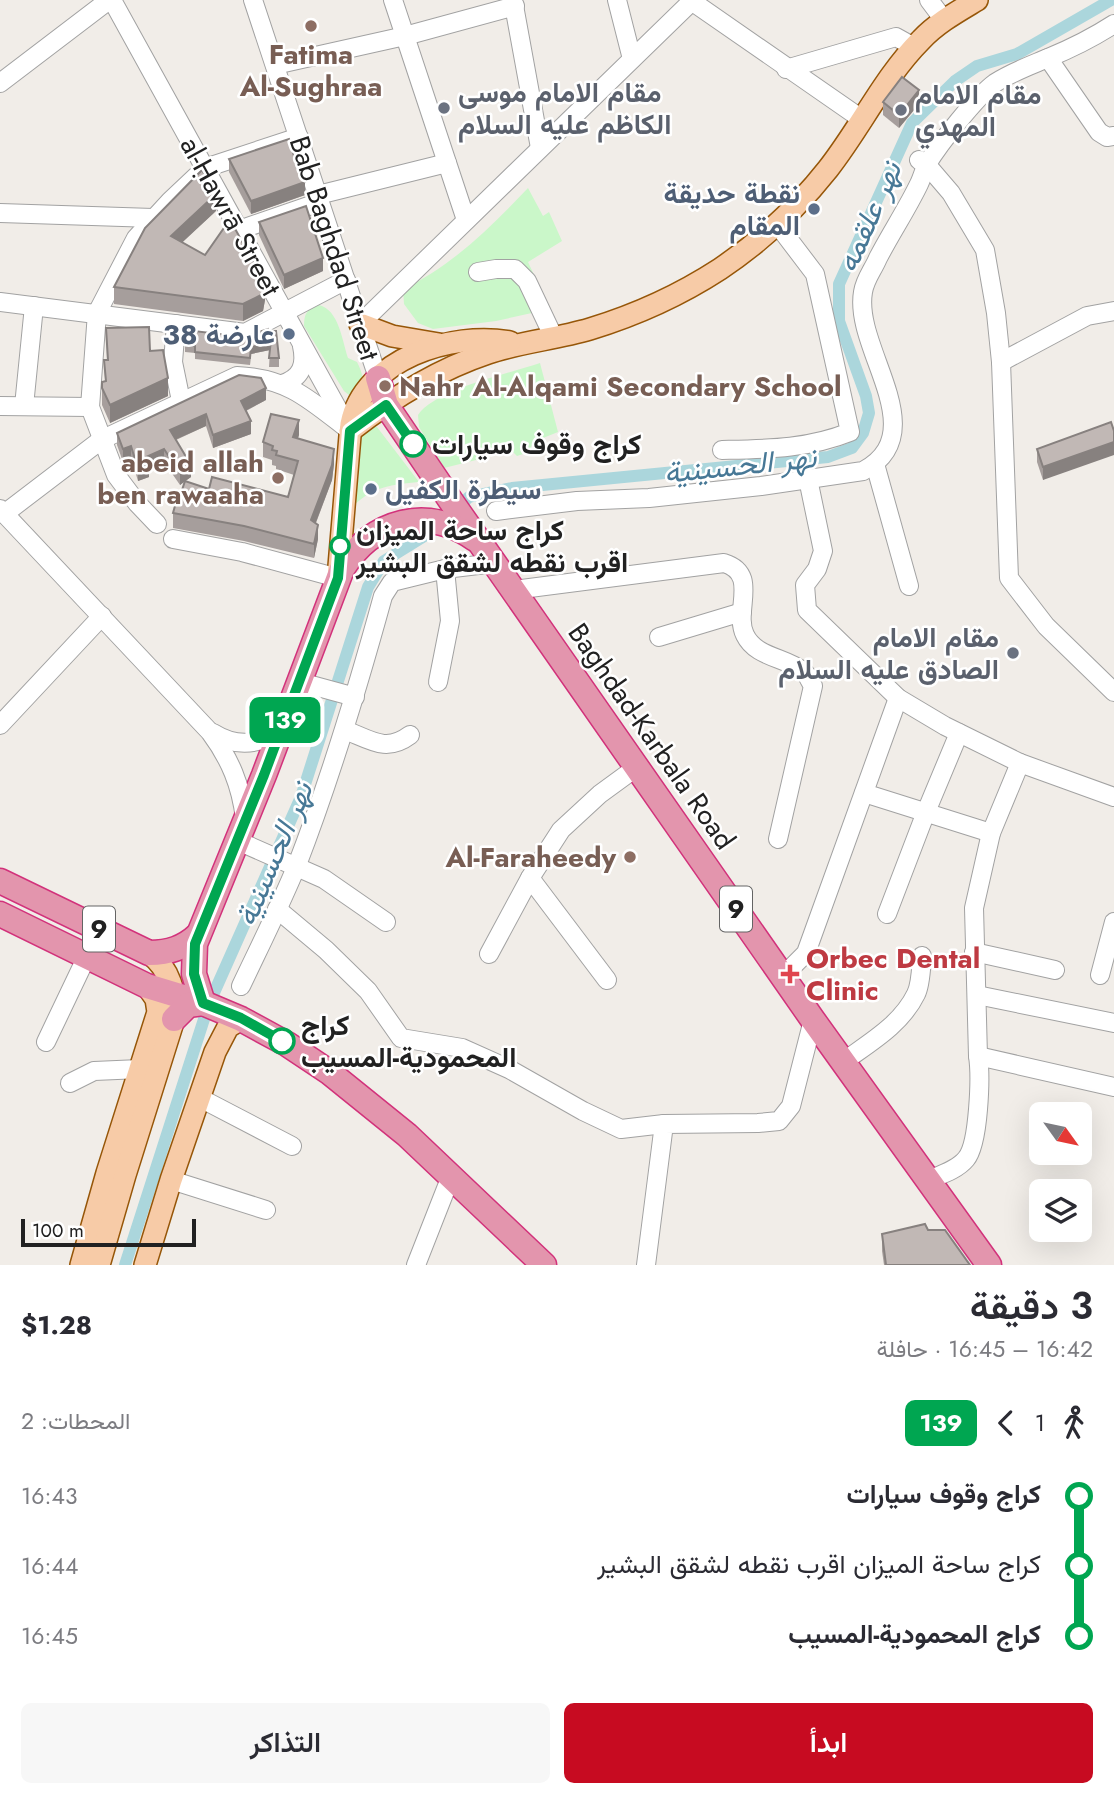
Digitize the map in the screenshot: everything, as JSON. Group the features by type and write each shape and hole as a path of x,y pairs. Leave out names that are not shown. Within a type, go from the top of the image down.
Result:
{"highway":[{"name":"Baghdad-Karbala Road","path":"378,378 386,405 483,547 813,1020 989,1265"},
{"name":"9","path":"0,881 149,953 180,948 198,935 245,837 281,730 309,685 338,578 354,552 377,533 404,522 429,520 450,525 483,547"},
{"name":"9","path":"0,914 147,986 169,1010 203,1003 241,1018 287,1044 329,1072 407,1135 544,1265"},
{"path":"198,935 193,964 203,1003"}],"main road":[{"path":"350,431 386,405 456,365 519,344 554,338 624,318 657,304 720,268 777,224 828,170 914,47 950,11 976,0"},
{"path":"360,324 392,336 444,344 489,340 519,344"},
{"path":"378,378 409,357 444,344"},
{"name":"Bab Baghdad Street","path":"338,578 350,431 358,402 378,378"},
{"path":"100,1265 169,1010 162,966 149,953"},
{"path":"80,1265 140,1069 169,1010"},
{"path":"145,1265 171,1180 220,1040 228,1027 241,1018"}],"street":[{"path":"0,83 111,0"},
{"name":"al-Ḥawrā Street","path":"111,0 350,431"},
{"name":"Bab Baghdad Street","path":"253,0 378,378"},
{"path":"394,0 466,220"},
{"path":"617,0 632,59"},
{"path":"929,0 950,11"},
{"path":"360,324 691,1 863,120"},
{"path":"275,65 405,36 514,3 540,148"},
{"path":"496,511 577,501 649,498 808,479 863,471 875,464 891,441 893,425 889,395 873,354 861,305 863,289 891,232 919,184 923,162 984,92 1012,72 1048,58 1114,24"},
{"path":"786,69 896,37 914,47"},
{"path":"1048,58 1099,132 1114,136"},
{"path":"157,524 116,475 90,407 97,313 136,238 205,168 299,137"},
{"path":"923,162 951,193 985,250 1001,362 1009,578 1046,626 1114,692"},
{"path":"239,230 319,199 447,163"},
{"path":"0,213 153,218"},
{"path":"722,450 791,448 828,441 850,432 815,274 777,224"},
{"path":"478,272 515,269 527,281 554,338"},
{"path":"0,302 245,333 346,280"},
{"path":"24,406 34,306"},
{"path":"1001,362 1087,316 1114,311"},
{"path":"176,324 173,362 181,401"},
{"path":"282,384 291,381 302,369 305,361 302,343"},
{"path":"350,431 309,399 282,384 260,377 237,376 102,440 2,512 210,732 225,752 236,774 243,798 245,837 289,864 324,879 386,922"},
{"path":"309,399 335,430 347,469"},
{"path":"0,406 90,407"},
{"path":"875,464 909,586"},
{"path":"808,479 823,551 817,569 805,585 807,610 898,698 1020,763 1114,797"},
{"path":"173,539 242,552 338,578"},
{"path":"241,986 277,909 289,864 345,730 348,696 383,596 392,582 445,569 483,547"},
{"path":"514,590 724,563 734,566 741,573 741,628 749,644 805,673 813,686 778,839"},
{"path":"438,682 450,621 445,569"},
{"path":"659,637 742,612"},
{"path":"0,725 102,616"},
{"path":"309,685 348,696"},
{"path":"783,976 806,953 898,698"},
{"path":"210,732 223,740 238,744 268,739 281,730"},
{"path":"345,730 388,746 399,744 410,735"},
{"path":"887,914 960,733"},
{"path":"928,1180 956,1167 969,1155 981,1077 978,1056 974,908 991,833 1020,763"},
{"path":"489,954 530,878 561,830 600,794 637,766"},
{"path":"864,793 991,833"},
{"path":"530,878 607,981"},
{"path":"277,909 326,950 368,991 401,1038 462,1048 509,1069 621,1129 664,1124 779,1121 791,1106 813,1020"},
{"path":"1100,975 1114,922"},
{"path":"974,952 1055,970"},
{"path":"46,1042 87,956"},
{"path":"843,1062 901,1016 917,993 922,956"},
{"path":"977,995 1114,1023"},
{"path":"978,1056 1114,1087"},
{"path":"70,1083 94,1071 140,1069"},
{"path":"200,1098 292,1146"},
{"path":"651,1264 664,1124"},
{"path":"416,1265 451,1176"},
{"path":"171,1180 266,1210"}],"green space":[{"path":"528,188 543,216 549,212 562,241 528,262 550,309 496,321 433,329 418,323 404,304 403,289 454,257 485,231"},
{"path":"319,305 326,308 335,319 348,358 357,362 359,367 362,383 355,395 344,391 304,326 307,312"},
{"path":"540,363 558,432 533,442 529,452 517,456 512,451 444,468 419,427 418,415 440,397 456,390"},
{"path":"367,425 377,427 419,482 384,488 369,494 354,505 359,476 356,440"}],"building":[{"path":"902,77 919,90 899,115 883,102"},
{"path":"289,139 305,182 251,201 229,159"},
{"path":"202,170 216,194 171,236 205,255 226,225 233,225 265,283 263,294 243,304 114,287 145,228"},
{"path":"306,206 323,258 284,275 259,222"},
{"path":"149,327 150,351 163,350 168,378 110,405 102,388 102,382 106,381 104,360 108,360 106,328"},
{"path":"268,329 270,343 251,347 250,358 195,352 195,346 185,345 186,330 244,337"},
{"path":"272,331 276,331 279,358 269,358"},
{"path":"239,375 261,378 266,388 241,401 251,421 213,435 206,414 170,430 191,465 180,473 164,449 146,457 149,465 138,469 131,446 123,449 117,433"},
{"path":"271,414 299,420 293,437 334,449 332,465 311,520 318,525 314,544 244,526 173,513 185,481 209,489 212,477 288,497 298,461 276,455 277,451 272,450 273,446 263,442"},
{"path":"1111,422 1114,442 1043,467 1037,449"},
{"path":"925,1224 928,1230 945,1230 970,1265 886,1265 882,1234"}],"waterway":[{"name":"نهر علقمه","path":"454,510 469,497 512,488 828,457 852,448 863,433 869,413 866,396 839,321 839,284 912,123 955,81 977,66 1017,54 1111,0"},
{"name":"نهر الحسينية","path":"213,995 301,797 368,587 384,561 426,535 438,524"},
{"name":"نهر الحسينية","path":"125,1265 205,1016"}],"bus line":[{"name":"139","path":"282,1041 241,1018 203,1003 194,974 195,944 264,775 338,578 350,431 386,405 413,444"}],"place":[{"name":"Fatima Al-Sughraa","path":"311,26"},
{"name":"مقام الامام موسى الكاظم عليه السلام","path":"444,108"},
{"name":"مقام الامام المهدي","path":"901,110"},
{"name":"نقطة حديقة المقام","path":"814,209"},
{"name":"عارضة 38","path":"289,334"},
{"name":"Nahr Al-Alqami Secondary School","path":"385,386"},
{"name":"كراج وقوف سيارات","path":"413,444"},
{"name":"abeid allah ben rawaaha","path":"278,478"},
{"name":"سيطرة الكفيل","path":"371,489"},
{"name":"كراج ساحة الميزان اقرب نقطه لشقق البشير","path":"340,546"},
{"name":"مقام الامام الصادق عليه السلام","path":"1013,653"},
{"name":"Al-Faraheedy","path":"630,857"},
{"name":"Orbec Dental Clinic","path":"790,974"},
{"name":"كراج المحمودية-المسيب","path":"282,1041"}]}
